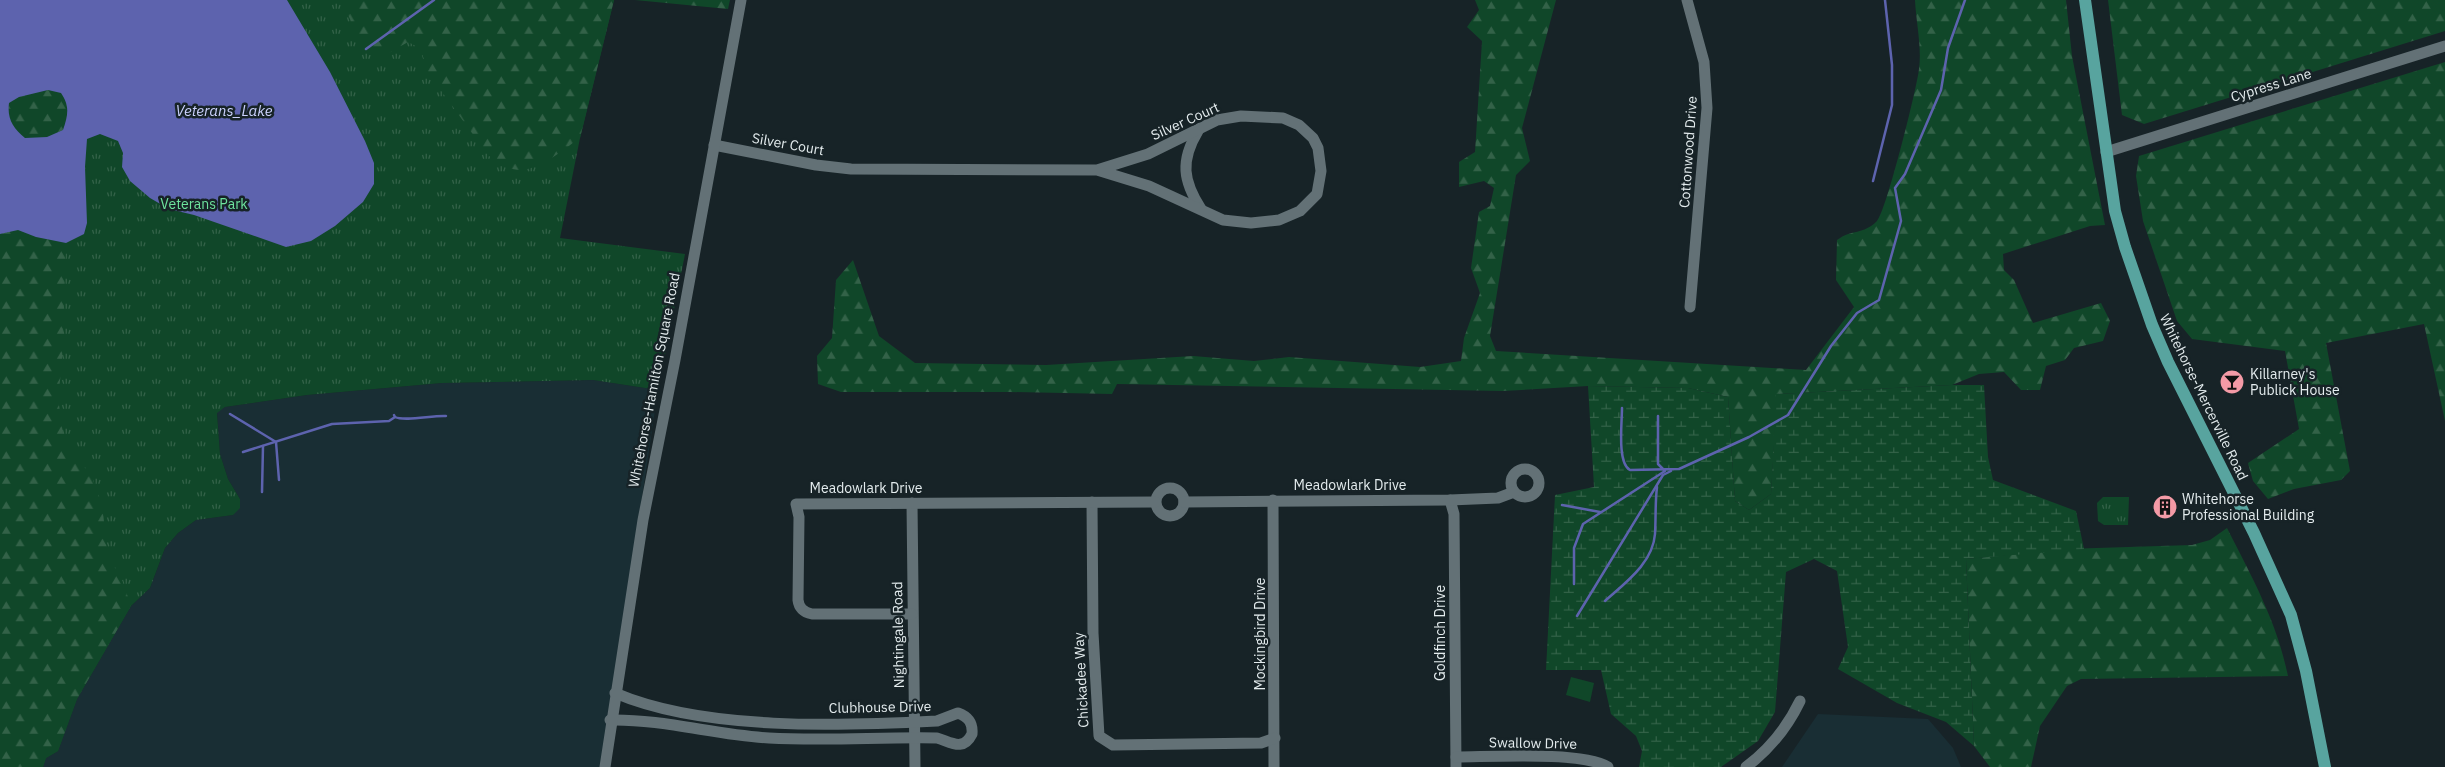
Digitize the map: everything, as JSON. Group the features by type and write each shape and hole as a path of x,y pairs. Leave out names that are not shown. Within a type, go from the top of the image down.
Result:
{"main road":[{"name":"Whitehorse-Mercerville Road","path":"2085,0 2115,211 2138,287 2168,362 2258,539 2291,615 2306,671 2325,767"}],"street":[{"name":"Whitehorse-Hamilton Square Road","path":"604,767 642,520 674,367 741,0"},
{"name":"Cottonwood Drive","path":"1687,0 1704,62 1707,100 1690,307"},
{"name":"Cypress Lane","path":"2106,152 2445,46"},
{"name":"Silver Court","path":"714,145 816,165 851,169 1097,170 1150,186 1201,209 1214,217 1236,222 1279,220 1300,211 1317,194 1321,171 1318,148 1313,138 1299,125 1283,118 1240,116 1226,118 1148,154 1097,170"},
{"path":"1198,131 1188,151 1185,174 1187,184 1201,209"},
{"path":"1170,488 1181,494 1184,502 1178,513 1170,516 1161,513 1156,502 1158,493 1170,488"},
{"name":"Meadowlark Drive","path":"1184,502 1450,500 1498,498 1514,492"},
{"name":"Mockingbird Drive","path":"1273,500 1274,767"},
{"name":"Goldfinch Drive","path":"1450,500 1454,514 1456,762"},
{"name":"Chickadee Way","path":"1092,502 1093,633 1099,736 1114,745 1261,743 1275,738"},
{"name":"Meadowlark Drive","path":"912,614 812,614 802,610 798,606 799,518 796,504 1156,502"},
{"name":"Nightingale Road","path":"912,503 915,767"},
{"name":"Clubhouse Drive","path":"610,720 637,719 713,732 778,739 937,738 956,746 970,740 973,728 966,715 958,713 937,721 786,724 678,711 640,704 614,694"},
{"path":"1746,767 1768,749 1787,726 1800,701"},
{"path":"676,726 678,711"},
{"path":"713,732 716,717"},
{"name":"Swallow Drive","path":"1456,762 1565,758 1596,762 1608,767"}],"shaded area":[{"path":"593,380 658,390 602,767 43,767 46,758 58,751 77,699 131,606 150,588 165,548 178,533 196,520 233,515 240,499 228,479 220,454 217,412 225,407 307,395 442,383"},
{"path":"1818,714 1928,719 1953,748 1961,767 1782,767"}],"green space":[{"name":"Veterans Park","path":"0,0 614,0 580,138 560,238 685,254 658,390 593,380 442,383 307,395 225,407 217,413 220,454 228,479 240,499 240,508 233,515 196,520 178,533 165,548 150,588 131,606 77,699 58,751 46,758 43,767 0,767"},
{"path":"347,0 614,0 580,138 535,167 513,169 501,164 488,155 429,74 420,48 408,42 387,54 368,55 347,13"},
{"path":"635,0 730,0 728,9"},
{"path":"1475,0 1556,0 1522,128 1530,161 1516,175 1490,336 1496,351 1806,370 1854,307 1836,280 1837,240 1867,228 1877,221 1894,174 1917,81 1920,61 1915,0 2066,0 2072,56 2105,225 2090,226 2003,254 2004,270 2014,280 2033,323 2101,303 2110,321 2103,341 2074,348 2065,360 2046,366 2040,390 2021,390 2004,372 1979,374 1952,385 1777,394 1771,494 1749,510 1735,501 1728,397 1688,388 1588,386 1503,391 1117,384 1112,394 841,392 818,384 817,356 832,338 836,280 853,260 879,336 915,363 1046,365 1193,356 1254,361 1289,357 1420,367 1461,361 1464,338 1480,293 1471,268 1479,212 1490,206 1494,188 1484,181 1459,187 1459,162 1475,152 1482,41 1467,27 1479,10"},
{"path":"2108,0 2445,0 2445,31 2144,124 2122,115"},
{"path":"2445,62 2445,421 2424,324 2326,343 2350,471 2341,480 2294,489 2268,499 2253,481 2248,463 2299,429 2285,351 2192,339 2177,321 2143,221 2136,176 2139,156"},
{"path":"48,90 61,93 66,102 67,115 63,130 47,137 25,138 17,130 10,118 9,103 19,97"},
{"path":"18,230 36,237 66,243 62,363 58,398 63,433 71,451 91,475 102,504 108,557 121,577 131,606 77,699 58,751 46,758 43,767 0,767 0,234"},
{"path":"1984,385 1988,457 1993,480 2076,511 2084,549 1966,559 1974,746 1946,722 1897,703 1838,669 1848,647 1837,571 1814,559 1786,572 1775,712 1758,741 1721,767 1639,767 1642,751 1636,736 1611,714 1601,670 1546,670 1555,495 1594,487 1588,386 1688,388 1728,397 1735,501 1749,510 1771,494 1776,394"},
{"path":"2103,497 2129,497 2128,525 2104,525 2098,521 2097,503"},
{"path":"2227,528 2270,618 2288,676 2081,679 2067,686 2040,726 2031,767 1990,767 1974,746 1966,559 2065,549 2192,545 2210,540"},
{"path":"1571,677 1594,683 1590,702 1566,695"}],"water":[{"name":"Veterans_Lake","path":"0,0 287,0 330,72 374,163 374,184 363,202 335,226 311,241 286,247 194,215 169,209 150,198 130,181 122,167 123,153 118,141 100,134 87,139 85,167 87,223 84,234 66,243 36,237 18,230 0,234","holes":["48,90 61,93 66,102 67,111 63,130 47,137 25,138 17,131 10,118 9,103 19,97"]}],"waterway":[{"path":"366,49 434,0"},
{"path":"1873,181 1892,105 1892,65 1885,0"},
{"path":"1622,408 1623,459 1630,470 1679,469 1749,437 1788,415 1831,346 1857,313 1879,300 1901,221 1895,188 1905,174 1941,90 1948,48 1965,0"},
{"path":"230,414 276,442 279,480"},
{"path":"243,452 332,424 389,421 395,417 394,415"},
{"path":"395,417 405,419 446,416"},
{"path":"1574,584 1574,548 1583,524 1665,471 1658,464 1658,416"},
{"path":"262,492 263,446"},
{"path":"1577,616 1663,475 1671,471"},
{"path":"1605,601 1637,572 1649,554 1655,534 1657,487"},
{"path":"1562,505 1600,512"}],"place":[{"name":"Killarney's Publick House","path":"2232,382"},
{"name":"Whitehorse Professional Building","path":"2165,507"}]}
